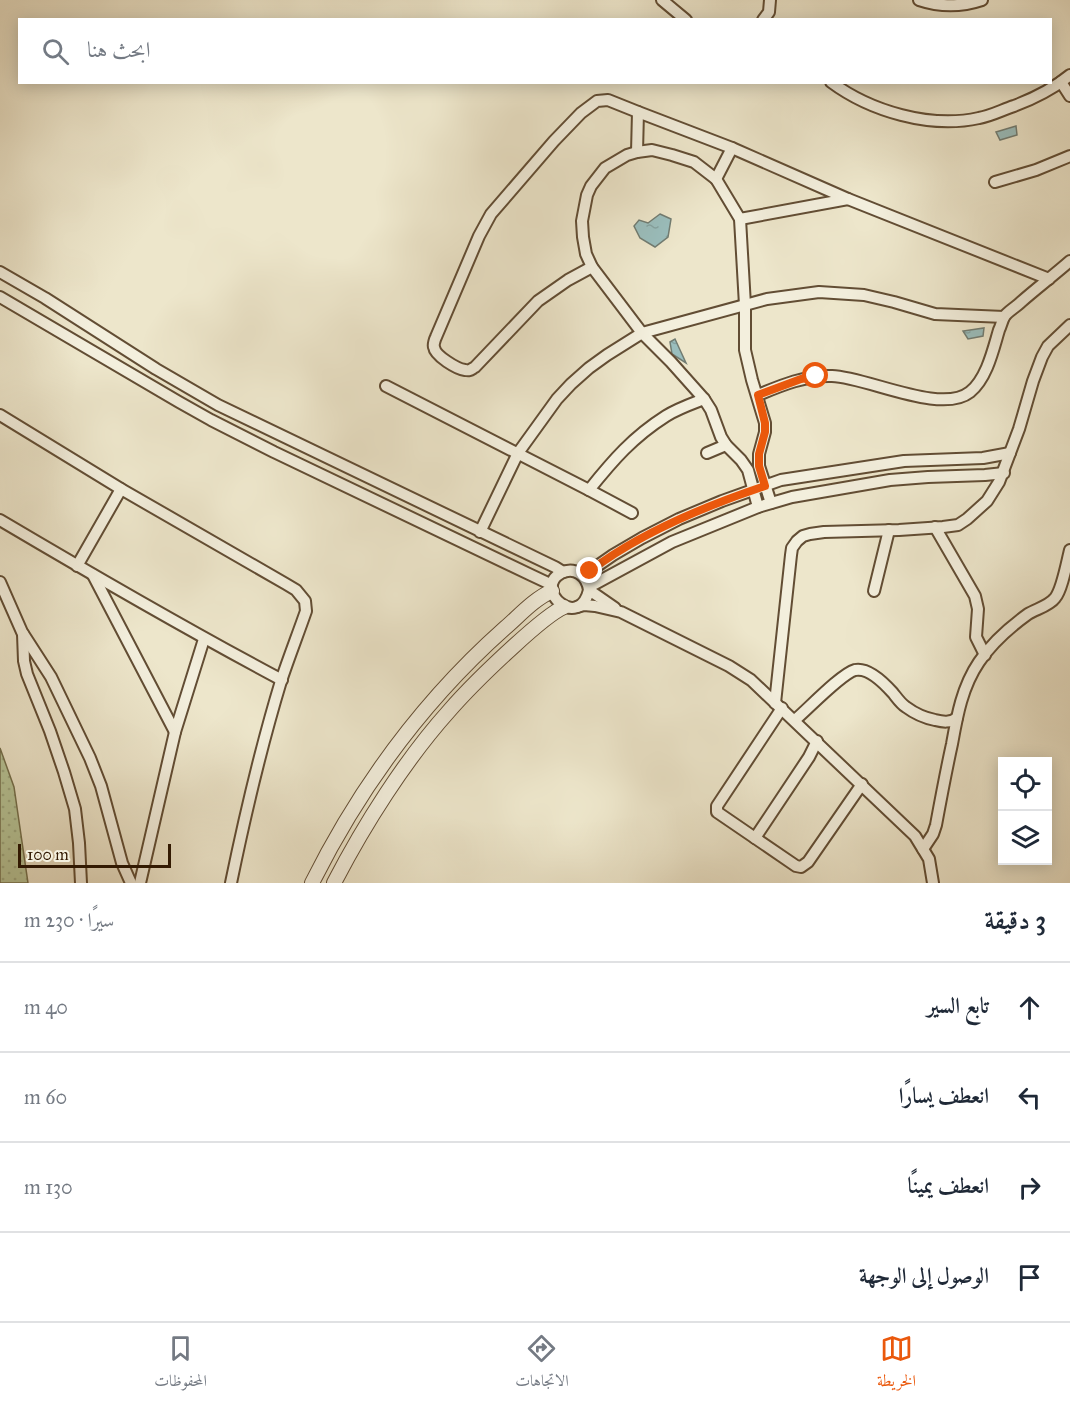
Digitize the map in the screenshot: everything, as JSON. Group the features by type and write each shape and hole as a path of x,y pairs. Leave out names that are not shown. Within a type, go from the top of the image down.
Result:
{"street":[{"path":"662,0 684,18"},
{"path":"769,17 770,0"},
{"path":"919,0 951,6 982,0"},
{"path":"834,84 857,99 892,112 927,120 951,121 993,114 1038,96 1070,75"},
{"path":"1061,82 1070,96"},
{"path":"592,267 538,301 470,370 459,368 440,357 435,351 436,337 485,223 554,141 581,114 600,100 608,100 732,148 848,199 1049,279"},
{"path":"637,152 638,112"},
{"path":"716,179 732,148"},
{"path":"758,507 748,470 726,445 704,399 642,333 592,267 586,254 582,221 587,195 605,168 627,155 652,150 694,162 716,179 740,219 745,350 765,423 759,466 771,503"},
{"path":"994,182 1036,170 1070,156"},
{"path":"740,219 848,199"},
{"path":"758,395 801,379 833,376 852,378 908,395 940,399 963,396 977,385 986,369 1004,317 1070,261"},
{"path":"0,272 165,375 218,405 555,567 563,573"},
{"path":"480,532 518,453 550,407 571,384 607,355 642,333 767,299 819,292 864,295 935,314 1004,317"},
{"path":"0,297 211,420 548,583 556,601 570,607 596,606 621,612"},
{"path":"861,784 808,862 800,867 718,813 717,808 778,706 792,548 803,536 810,534 958,525 967,519 987,501 1004,472 1042,357 1048,346 1070,325"},
{"path":"386,386 632,513"},
{"path":"589,490 609,464 645,430 668,415 704,399"},
{"path":"0,415 121,489 296,590 307,606 282,680 244,823 231,883"},
{"path":"707,453 726,445"},
{"path":"312,883 364,793 429,706 479,652 552,589 556,578 563,573 590,571 642,538 679,519 781,480 904,461 983,458 1010,453"},
{"path":"741,460 759,454"},
{"path":"589,588 672,542 771,503 801,495 890,480 1004,472"},
{"path":"77,566 121,489"},
{"path":"0,520 204,639 282,680"},
{"path":"935,527 975,596 978,609 975,634 985,655"},
{"path":"874,591 889,530"},
{"path":"923,849 936,825 957,718 966,686 974,670 1001,638 1030,613 1056,597 1068,568 1070,550"},
{"path":"334,883 376,810 448,712 527,635 558,610 583,603 589,588 587,581 579,573"},
{"path":"93,574 175,732"},
{"path":"0,582 22,632 51,677 90,758 101,786 122,863 131,883"},
{"path":"589,588 621,612 729,666 751,680 915,836 929,860 933,883"},
{"path":"22,632 27,674 50,731 75,809 81,883"},
{"path":"140,883 175,732 204,639"},
{"path":"795,720 843,676 859,670 876,678 904,706 926,718 943,722 957,718"},
{"path":"755,838 809,757 817,741"}],"green space":[{"path":"0,748 14,787 28,883 0,883"}],"water":[{"path":"1016,126 1017,135 1000,140 996,132"},
{"path":"660,214 671,219 668,237 655,247 640,238 634,226 639,220 648,223"},
{"path":"984,328 983,336 968,339 963,331"},
{"path":"675,339 686,363 672,354 670,342"}],"route":[{"path":"590,571 642,538 679,519 765,486 759,466 759,454 765,423 758,395 801,379 816,376"}]}
